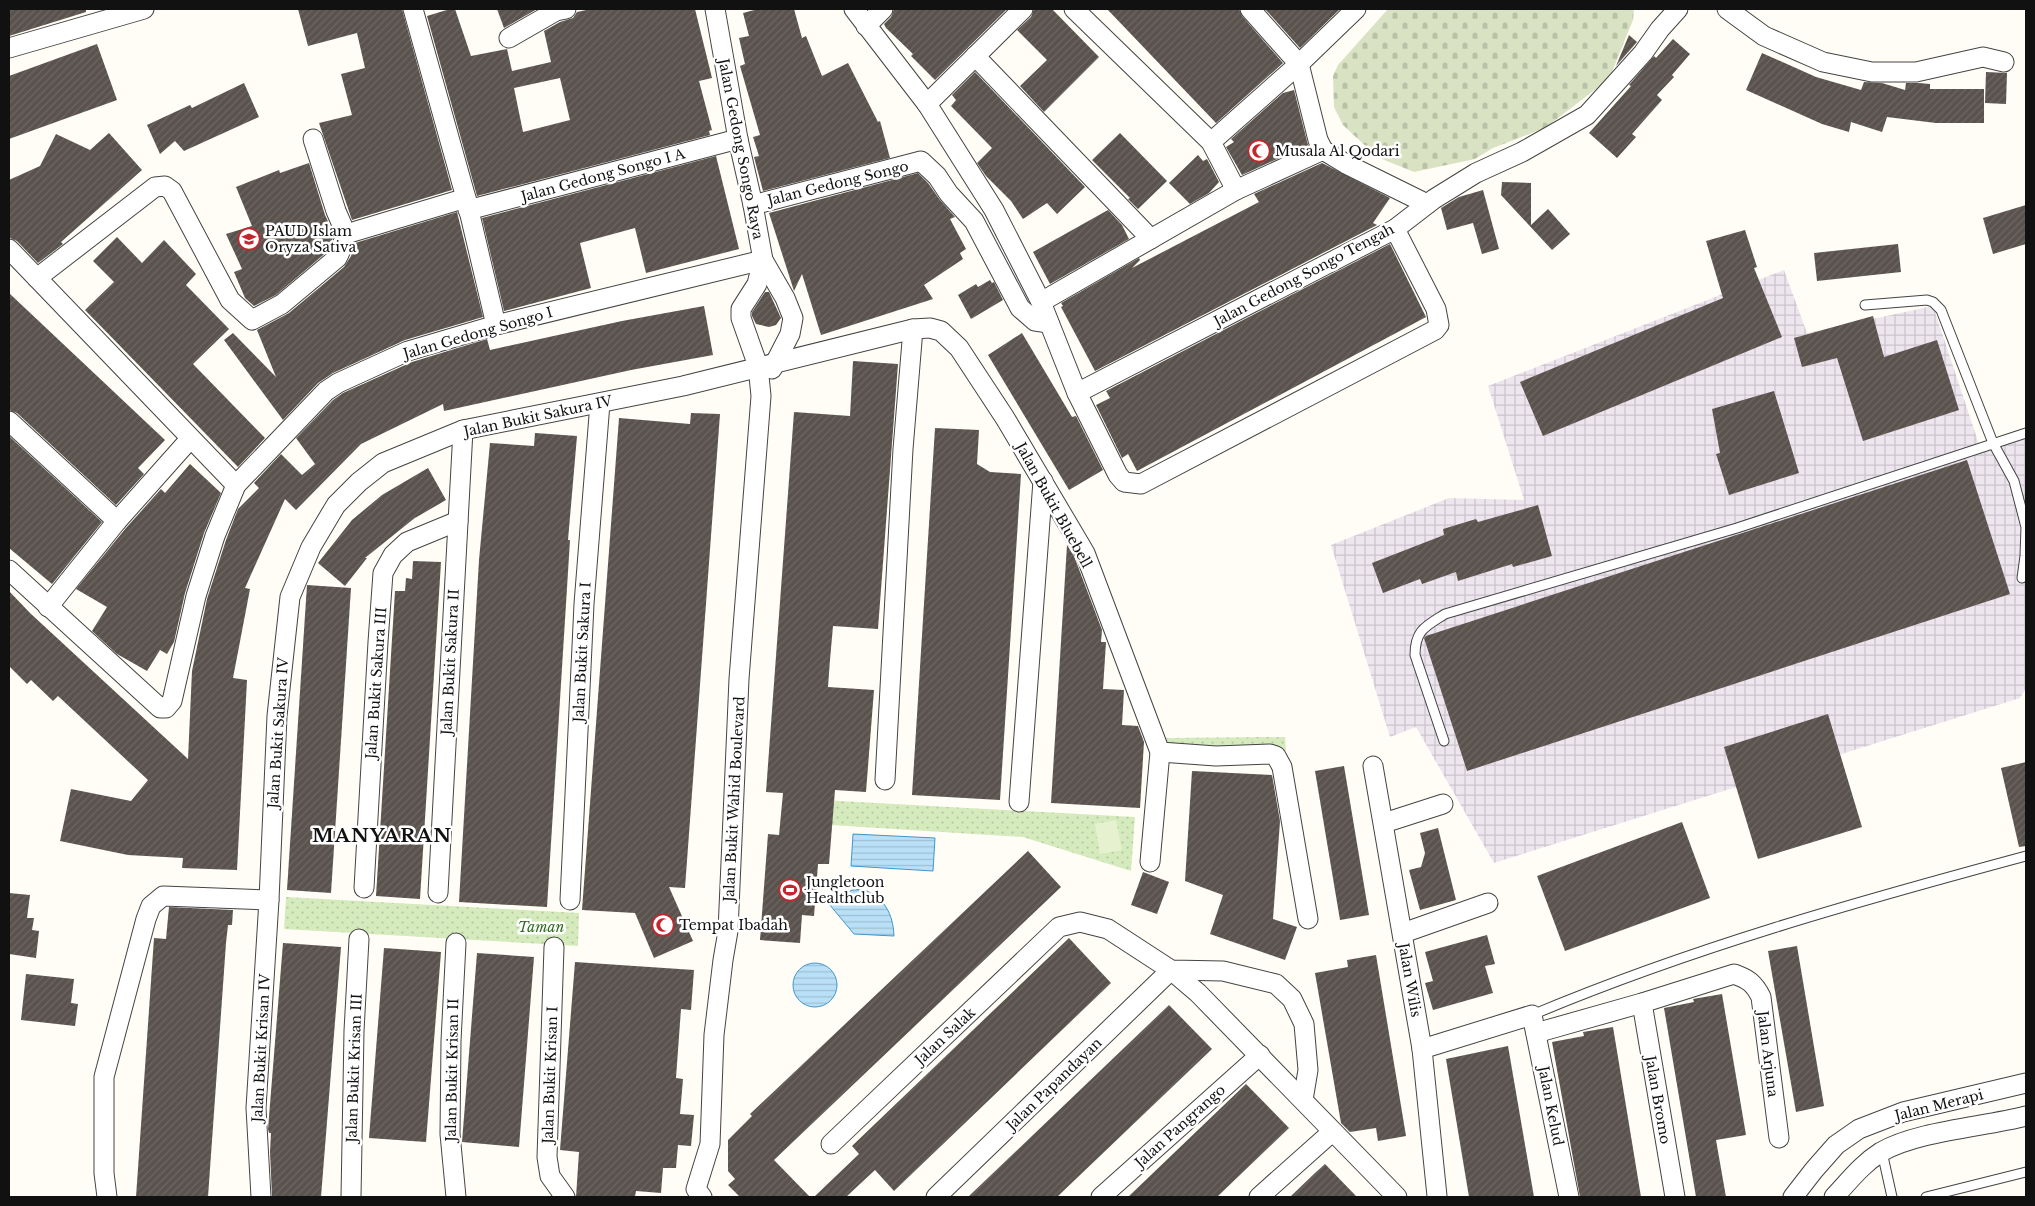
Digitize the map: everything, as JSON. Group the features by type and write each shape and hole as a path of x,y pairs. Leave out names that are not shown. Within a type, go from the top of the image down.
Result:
{"street":[{"path":"9,48 144,9"},
{"path":"413,9 467,204 496,326"},
{"name":"Jalan Gedong Songo Raya","path":"715,9 738,139 763,260"},
{"path":"854,9 927,104 994,210 1041,302 1077,393 1110,462 1124,482 1141,484 1434,330 1439,325 1436,308 1395,229"},
{"path":"866,26 883,9"},
{"path":"927,104 1023,9"},
{"path":"1074,9 1211,142 1236,190"},
{"path":"1250,9 1299,64 1318,140 1323,150 1346,164 1427,204"},
{"path":"1211,142 1299,64 1356,9"},
{"name":"Jalan Gedong Songo Tengah","path":"1077,393 1395,229 1427,204 1476,173 1522,152 1587,116 1633,65 1660,29 1678,9"},
{"path":"1728,9 1764,36 1823,62 1872,72 1916,72 1983,57 2004,62"},
{"path":"509,38 559,10"},
{"path":"975,56 1151,239"},
{"path":"38,278 155,187 165,186 172,191 230,300 252,320 282,304 337,258 343,248 346,234 336,211 313,139"},
{"name":"Jalan Gedong Songo I A","path":"346,234 738,139"},
{"path":"1041,302 1236,190 1323,150"},
{"name":"Jalan Gedong Songo","path":"753,205 921,161 937,176 949,194 974,221 1024,314 1035,321 1049,323"},
{"path":"9,249 236,486"},
{"path":"763,260 785,298 793,318 790,334 766,365"},
{"name":"Jalan Gedong Songo I","path":"48,607 160,708 166,708 172,701 196,596 215,536 236,486 326,391 338,383 408,351 496,326 763,260"},
{"name":"Jalan Bukit Wahid Boulevard","path":"695,1194 710,1144 714,1035 728,931 739,679 761,396 766,365 741,318 740,309 757,284 763,260"},
{"name":"Jalan Bukit Bluebell","path":"766,365 913,329 930,328 942,331 959,348 1005,418 1085,553 1160,752 1150,862"},
{"path":"885,780 903,449 913,329"},
{"name":"Jalan Bukit Sakura IV","path":"269,900 277,716 290,597 311,547 336,505 359,482 383,463 463,430 684,386 766,365"},
{"name":"Jalan Bukit Sakura I","path":"570,900 584,604 600,403"},
{"path":"9,421 117,521"},
{"name":"Jalan Bukit Sakura II","path":"438,893 463,430"},
{"path":"9,570 48,607 117,521 190,439"},
{"path":"1019,802 1043,481"},
{"name":"Jalan Bukit Sakura III","path":"364,888 370,759 383,573 393,555 407,542 458,521"},
{"path":"1160,752 1216,756 1270,754 1276,756 1282,767 1308,919"},
{"name":"Jalan Wilis","path":"1373,766 1422,1049 1437,1196"},
{"path":"1384,823 1443,804"},
{"path":"107,1197 104,1173 104,1078 151,906 163,896 269,900"},
{"name":"Jalan Bukit Krisan IV","path":"261,1197 256,1108 269,900"},
{"path":"1402,933 1488,903"},
{"name":"Jalan Salak","path":"831,1144 1059,927 1080,922 1108,929 1172,970"},
{"name":"Jalan Bukit Krisan III","path":"350,1197 354,1031 359,938"},
{"name":"Jalan Bukit Krisan II","path":"456,943 451,1041 450,1125 456,1197"},
{"name":"Jalan Bukit Krisan I","path":"554,947 547,1157 550,1176 565,1197"},
{"path":"1172,970 1198,993 1260,1055 1332,1132 1397,1197"},
{"path":"1172,970 1223,971 1248,976 1276,984 1292,999 1304,1024 1308,1070 1303,1100"},
{"name":"Jalan Papandayan","path":"936,1197 1172,970"},
{"name":"Jalan Arjuna","path":"1642,1003 1734,974 1755,984 1761,997 1779,1138"},
{"path":"1536,1033 1642,1003"},
{"name":"Jalan Bromo","path":"1642,1003 1675,1197"},
{"path":"1422,1049 1532,1015"},
{"name":"Jalan Kelud","path":"1532,1015 1569,1197"},
{"name":"Jalan Pangrango","path":"1100,1197 1260,1055"},
{"name":"Jalan Merapi","path":"1799,1195 1814,1170 1836,1146 1859,1129 1903,1112 2026,1083"},
{"name":"Jalan Merapi","path":"1834,1197 1862,1166 1882,1152 1916,1138 2026,1116"},
{"path":"1259,1197 1332,1132"}],"lane":[{"path":"1865,305 1927,300 1938,305 1993,443 2014,481 2026,527 2022,578"},
{"path":"1444,741 1416,655 1416,643 1423,628 1445,614 1737,528 2026,433"},
{"path":"1532,1015 1619,980 1804,919 2026,856"},
{"path":"1882,1152 1892,1197"},
{"path":"1926,1197 2026,1172"}],"shaded area":[{"path":"1784,270 1807,333 1933,306 1979,444 2026,427 2026,688 2020,698 1494,863 1416,727 1390,737 1331,545 1449,498 1524,500 1488,386"}],"green space":[{"path":"1388,9 1634,9 1633,20 1609,79 1545,128 1493,148 1475,159 1414,172 1374,154 1343,125 1334,107 1333,76 1338,65"},
{"path":"1285,737 1286,751 1165,751 1165,738"},
{"path":"803,799 1135,817 1131,871 1023,837 831,825"},
{"path":"1116,820 1122,850 1100,854 1095,824"},
{"name":"Taman","path":"286,897 579,913 578,946 284,929"}],"water":[{"path":"853,834 935,838 933,871 851,866"},
{"path":"862,889 870,892 882,901 892,920 894,936 854,934 829,904 852,890"},
{"path":"819,963 831,969 836,976 836,994 831,1001 824,1006 811,1007 799,1001 794,994 793,981 799,969 806,964"}],"building":[{"path":"9,9 86,9 86,12 9,36"},
{"path":"298,9 402,9 452,190 352,220 319,123 352,115 341,74 365,68 357,33 308,46"},
{"path":"455,9 471,56 507,49 512,71 551,62 544,31 560,22 573,18 577,12 591,9 695,9 712,78 699,81 712,130 709,131 710,135 477,196 427,16","holes":["560,78 570,120 523,132 514,88"]},
{"path":"497,9 537,9 504,28"},
{"path":"758,9 794,9 802,38 806,36 822,76 848,63 878,122 880,121 890,158 763,191 754,157 759,156 753,137 760,135 740,66 745,64 739,38 749,36 743,13"},
{"path":"894,9 1007,9 935,80 911,56 913,54 886,28 884,24 891,17"},
{"path":"1034,9 1052,9 1099,57 1044,112 1020,86 1047,60 1017,30 1031,17"},
{"path":"1107,9 1239,9 1242,16 1283,63 1216,123"},
{"path":"1265,9 1340,9 1300,48"},
{"path":"1629,35 1637,42 1616,66"},
{"path":"1673,39 1690,54 1672,75 1674,77 1657,95 1662,100 1632,134 1636,137 1617,158 1589,133 1631,86 1629,85 1654,56 1656,58"},
{"path":"97,44 117,100 9,139 9,76"},
{"path":"1762,53 1816,77 1861,90 1864,82 1882,83 1905,90 1906,83 1930,84 1930,89 1984,89 1984,123 1936,123 1887,117 1882,132 1851,122 1849,132 1822,124 1746,90"},
{"path":"975,72 1085,187 1057,214 1047,203 1023,219 1011,201 986,176 977,163 992,148 951,106 956,100 952,95"},
{"path":"1986,72 2007,73 2006,104 1985,103"},
{"path":"244,83 259,117 184,151 175,141 160,154 147,125 190,105 192,108"},
{"path":"1294,90 1308,145 1242,175 1226,147 1234,142 1231,139 1283,93"},
{"path":"109,133 142,170 61,242 63,244 38,263 17,241 10,238 9,180 40,166 56,134 90,150"},
{"path":"1120,133 1167,181 1138,209 1128,199 1130,198 1092,160"},
{"path":"1198,155 1203,161 1207,159 1219,182 1209,193 1190,204 1169,183"},
{"path":"716,156 739,249 646,273 635,228 580,243 591,288 504,311 482,218"},
{"path":"309,163 325,215 334,234 330,247 328,251 276,295 254,306 245,298 234,272 242,269 226,234 252,226 236,187 279,170 280,173"},
{"path":"1322,163 1390,198 1373,223 1377,225 1095,371 1061,307 1063,306 1061,303 1139,258 1140,260 1132,268 1259,202 1254,194"},
{"path":"918,173 955,217 950,219 966,249 960,253 963,259 924,285 933,299 821,335 802,274 794,291 769,213"},
{"path":"1502,182 1531,183 1531,225 1548,209 1570,234 1552,250 1501,195"},
{"path":"1483,190 1499,249 1482,254 1473,223 1447,230 1441,208 1459,197"},
{"path":"2026,205 2026,244 1993,254 1983,218"},
{"path":"1108,210 1122,225 1129,239 1050,284 1033,252"},
{"path":"457,212 483,317 405,340 333,373 318,383 283,420 224,340 233,333 276,377 257,330 289,313 344,267 351,256 355,243"},
{"path":"1745,230 1757,267 1754,268 1782,337 1543,436 1520,382 1723,298 1706,241"},
{"path":"117,237 142,263 164,240 196,274 186,285 229,329 193,364 265,438 238,467 85,310 114,282 93,261"},
{"path":"1390,244 1426,317 1137,471 1128,454 1122,458 1096,405 1110,398 1106,391"},
{"path":"1898,244 1901,272 1817,281 1814,253"},
{"path":"990,280 992,283 994,282 1003,300 971,319 958,295 976,284 978,287"},
{"path":"765,292 769,292 781,318 776,325 769,327 756,324 752,316 752,312"},
{"path":"9,293 165,440 138,468 144,474 116,505 17,413 9,410"},
{"path":"704,306 713,355 631,370 444,411 443,404 361,444 296,510 285,499 245,588 250,589 233,678 247,680 237,870 182,868 183,858 128,855 60,841 71,789 131,801 148,780 58,696 53,701 31,680 27,684 9,666 9,591 30,613 188,759 192,671 207,599 238,509 259,488 254,483 281,454 302,475 315,464 296,438 333,400 343,393 412,362 487,339 490,350 622,321"},
{"path":"1873,316 1884,357 1937,340 1959,410 1863,441 1837,358 1802,367 1794,338"},
{"path":"1022,333 1072,417 1076,416 1103,470 1069,490 988,355"},
{"path":"853,361 898,364 878,629 833,626 830,660 828,687 874,690 866,792 835,790 829,864 818,864 814,916 802,915 800,943 760,940 768,834 779,835 783,793 766,792 794,412 850,416"},
{"path":"1774,391 1799,473 1729,495 1716,454 1720,453 1712,409"},
{"path":"691,413 720,414 685,888 669,887 693,941 654,958 635,913 582,910 619,418 690,424"},
{"path":"935,428 979,430 977,464 990,472 1021,474 1000,800 912,795"},
{"path":"535,433 577,436 568,540 570,540 547,907 459,902 479,560 490,443 534,446"},
{"path":"9,436 102,522 52,584 9,548"},
{"path":"1967,460 2010,594 1467,771 1424,638 1426,636"},
{"path":"190,464 221,493 204,533 185,593 174,642 167,654 160,650 147,671 117,654 92,631 107,607 76,589 161,489 165,493"},
{"path":"428,468 446,500 416,517 365,558 367,558 345,586 318,563 352,520 382,495"},
{"path":"1538,505 1552,556 1513,567 1512,564 1458,581 1456,572 1422,584 1420,579 1383,593 1372,563 1444,535 1443,529 1476,519 1478,522"},
{"path":"1067,545 1074,556 1102,630 1101,642 1106,642 1103,689 1124,690 1122,725 1138,726 1144,742 1140,808 1051,803"},
{"path":"413,561 441,562 420,899 376,896 395,591 405,591 406,578 412,579"},
{"path":"307,585 351,588 331,893 287,890"},
{"path":"1828,714 1862,827 1758,859 1724,747"},
{"path":"2026,762 2026,846 2019,847 2001,768"},
{"path":"1344,766 1369,915 1340,920 1315,771"},
{"path":"1192,771 1272,775 1280,821 1273,919 1297,927 1285,960 1210,934 1223,895 1185,881"},
{"path":"1682,822 1710,898 1565,951 1537,876"},
{"path":"1438,828 1456,900 1420,910 1409,870 1421,867 1425,853 1420,833"},
{"path":"1028,851 1061,887 774,1160 810,1197 740,1197 728,1185 735,1179 728,1171 728,1140 752,1116 750,1114"},
{"path":"1143,872 1169,882 1157,914 1131,905"},
{"path":"9,893 30,895 27,918 34,918 32,930 39,931 36,958 9,954"},
{"path":"169,907 233,910 232,925 228,925 226,943 208,1197 136,1197 154,938 166,939"},
{"path":"1487,935 1495,964 1485,966 1493,993 1433,1010 1425,983 1433,981 1425,952"},
{"path":"1069,938 1111,983 894,1191 875,1170 846,1197 814,1197 859,1154 852,1146"},
{"path":"283,943 341,947 321,1197 272,1197 271,1133 269,1133 268,1129"},
{"path":"1797,946 1824,1106 1796,1112 1768,951"},
{"path":"384,948 441,952 426,1142 369,1138"},
{"path":"477,953 534,957 519,1147 462,1142"},
{"path":"1376,955 1406,1136 1378,1141 1376,1128 1350,1132 1341,1123 1315,973 1348,967 1347,960"},
{"path":"575,962 694,970 691,1010 681,1009 676,1078 683,1079 680,1114 694,1115 691,1146 678,1145 676,1168 663,1168 661,1193 636,1191 635,1197 576,1197 579,1152 560,1150"},
{"path":"26,974 74,979 71,1003 78,1004 75,1026 21,1020"},
{"path":"1722,994 1746,1135 1716,1140 1726,1197 1696,1197 1664,1008 1694,1002 1693,999"},
{"path":"1169,1005 1212,1049 1057,1197 968,1197"},
{"path":"1613,1027 1641,1197 1580,1197 1552,1042 1584,1036 1583,1032"},
{"path":"1508,1046 1534,1197 1469,1197 1446,1059"},
{"path":"1246,1084 1289,1128 1217,1197 1128,1197"},
{"path":"1325,1164 1357,1197 1290,1197 1315,1173"}],"place":[{"name":"Musala Al Qodari","path":"1259,151"},
{"name":"PAUD Islam Oryza Sativa","path":"249,239"},
{"name":"Jungletoon Healthclub","path":"790,890"},
{"name":"Tempat Ibadah","path":"663,925"}],"district":[{"name":"MANYARAN","path":"382,835"}]}
